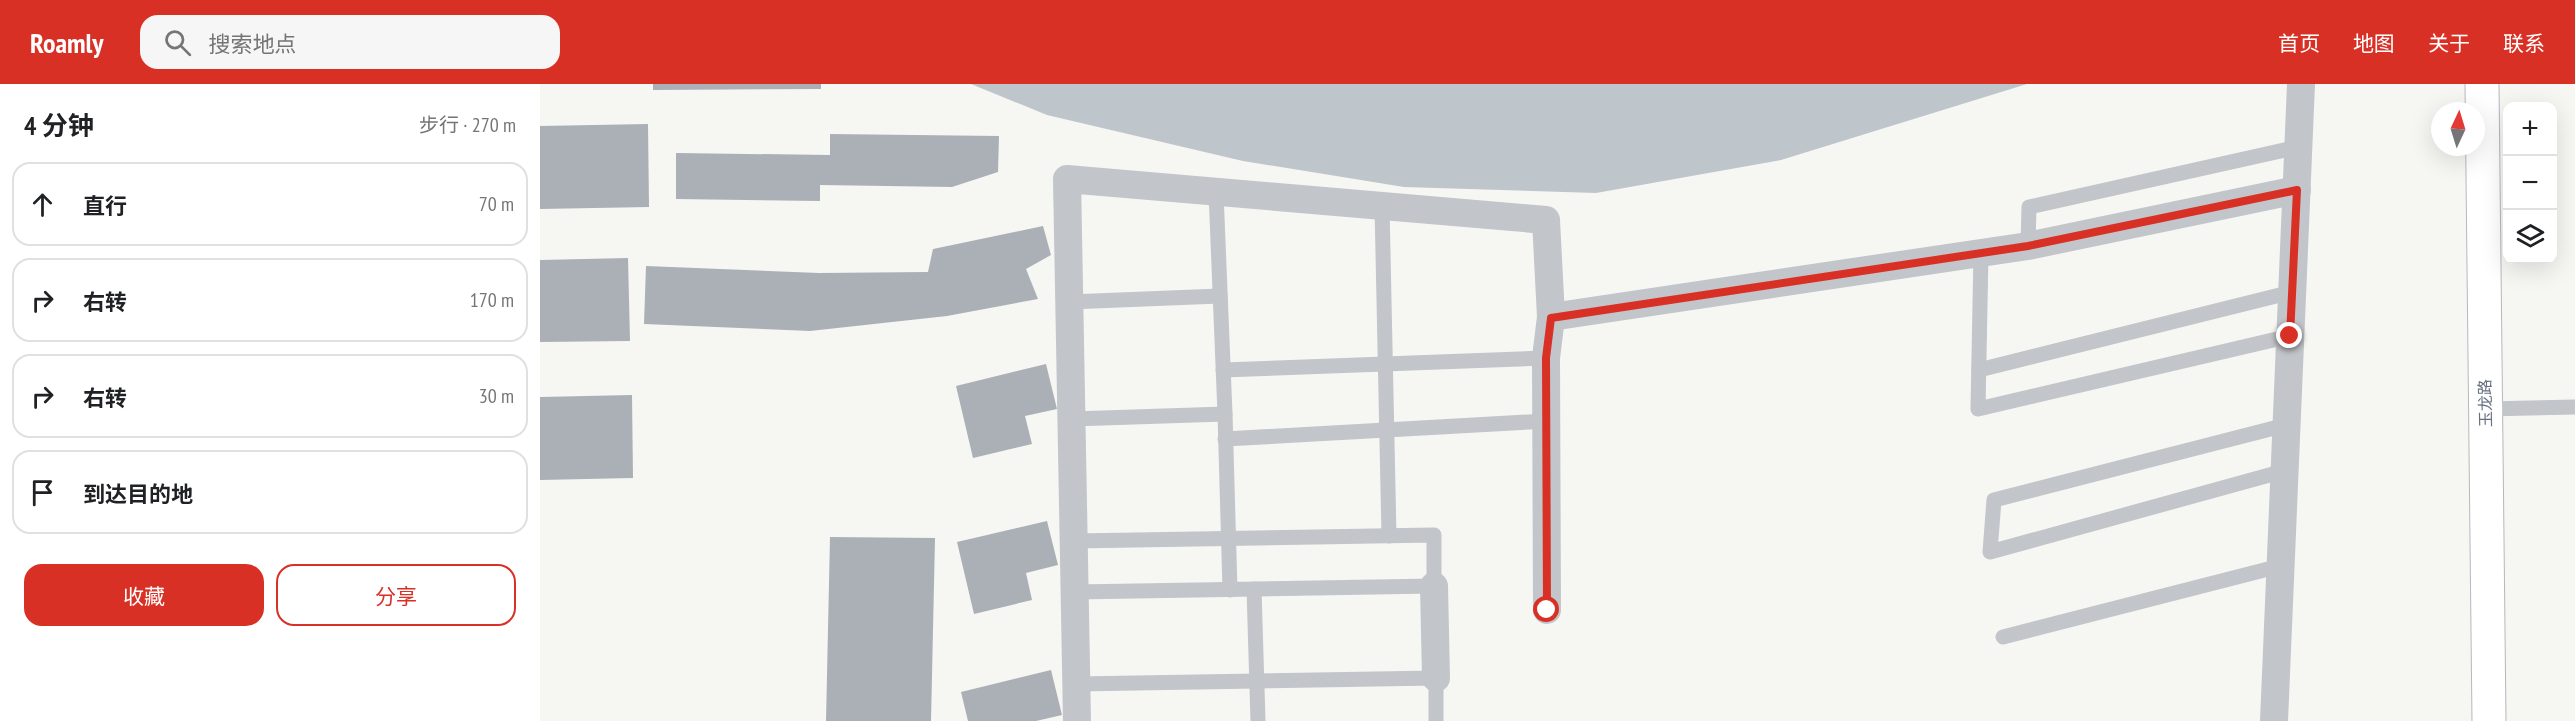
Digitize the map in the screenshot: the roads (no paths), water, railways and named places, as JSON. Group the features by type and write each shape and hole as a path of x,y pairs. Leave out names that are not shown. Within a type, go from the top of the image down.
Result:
{"street":[{"path":"2274,721 2301,84"},
{"name":"玉龙路","path":"2482,84 2488,721"},
{"path":"1077,721 1067,179 1546,220 1551,318 1546,358 1547,610"},
{"path":"1551,318 2028,246 2297,190"},
{"path":"1434,586 1436,678"}],"lane":[{"path":"2028,246 2030,207 2298,147"},
{"path":"1216,192 1230,590"},
{"path":"1382,206 1389,536"},
{"path":"1981,253 1978,409 2290,336"},
{"path":"1979,370 2292,292"},
{"path":"1069,302 1220,296"},
{"path":"1223,370 1546,358"},
{"path":"2486,409 2575,407"},
{"path":"1071,419 1225,414"},
{"path":"1225,439 1546,421"},
{"path":"2284,471 1990,552 1994,500 2286,425"},
{"path":"1074,541 1434,535 1434,586 1075,592"},
{"path":"2003,637 2280,566"},
{"path":"1254,589 1258,721"},
{"path":"1076,684 1436,678 1436,721"}]}
